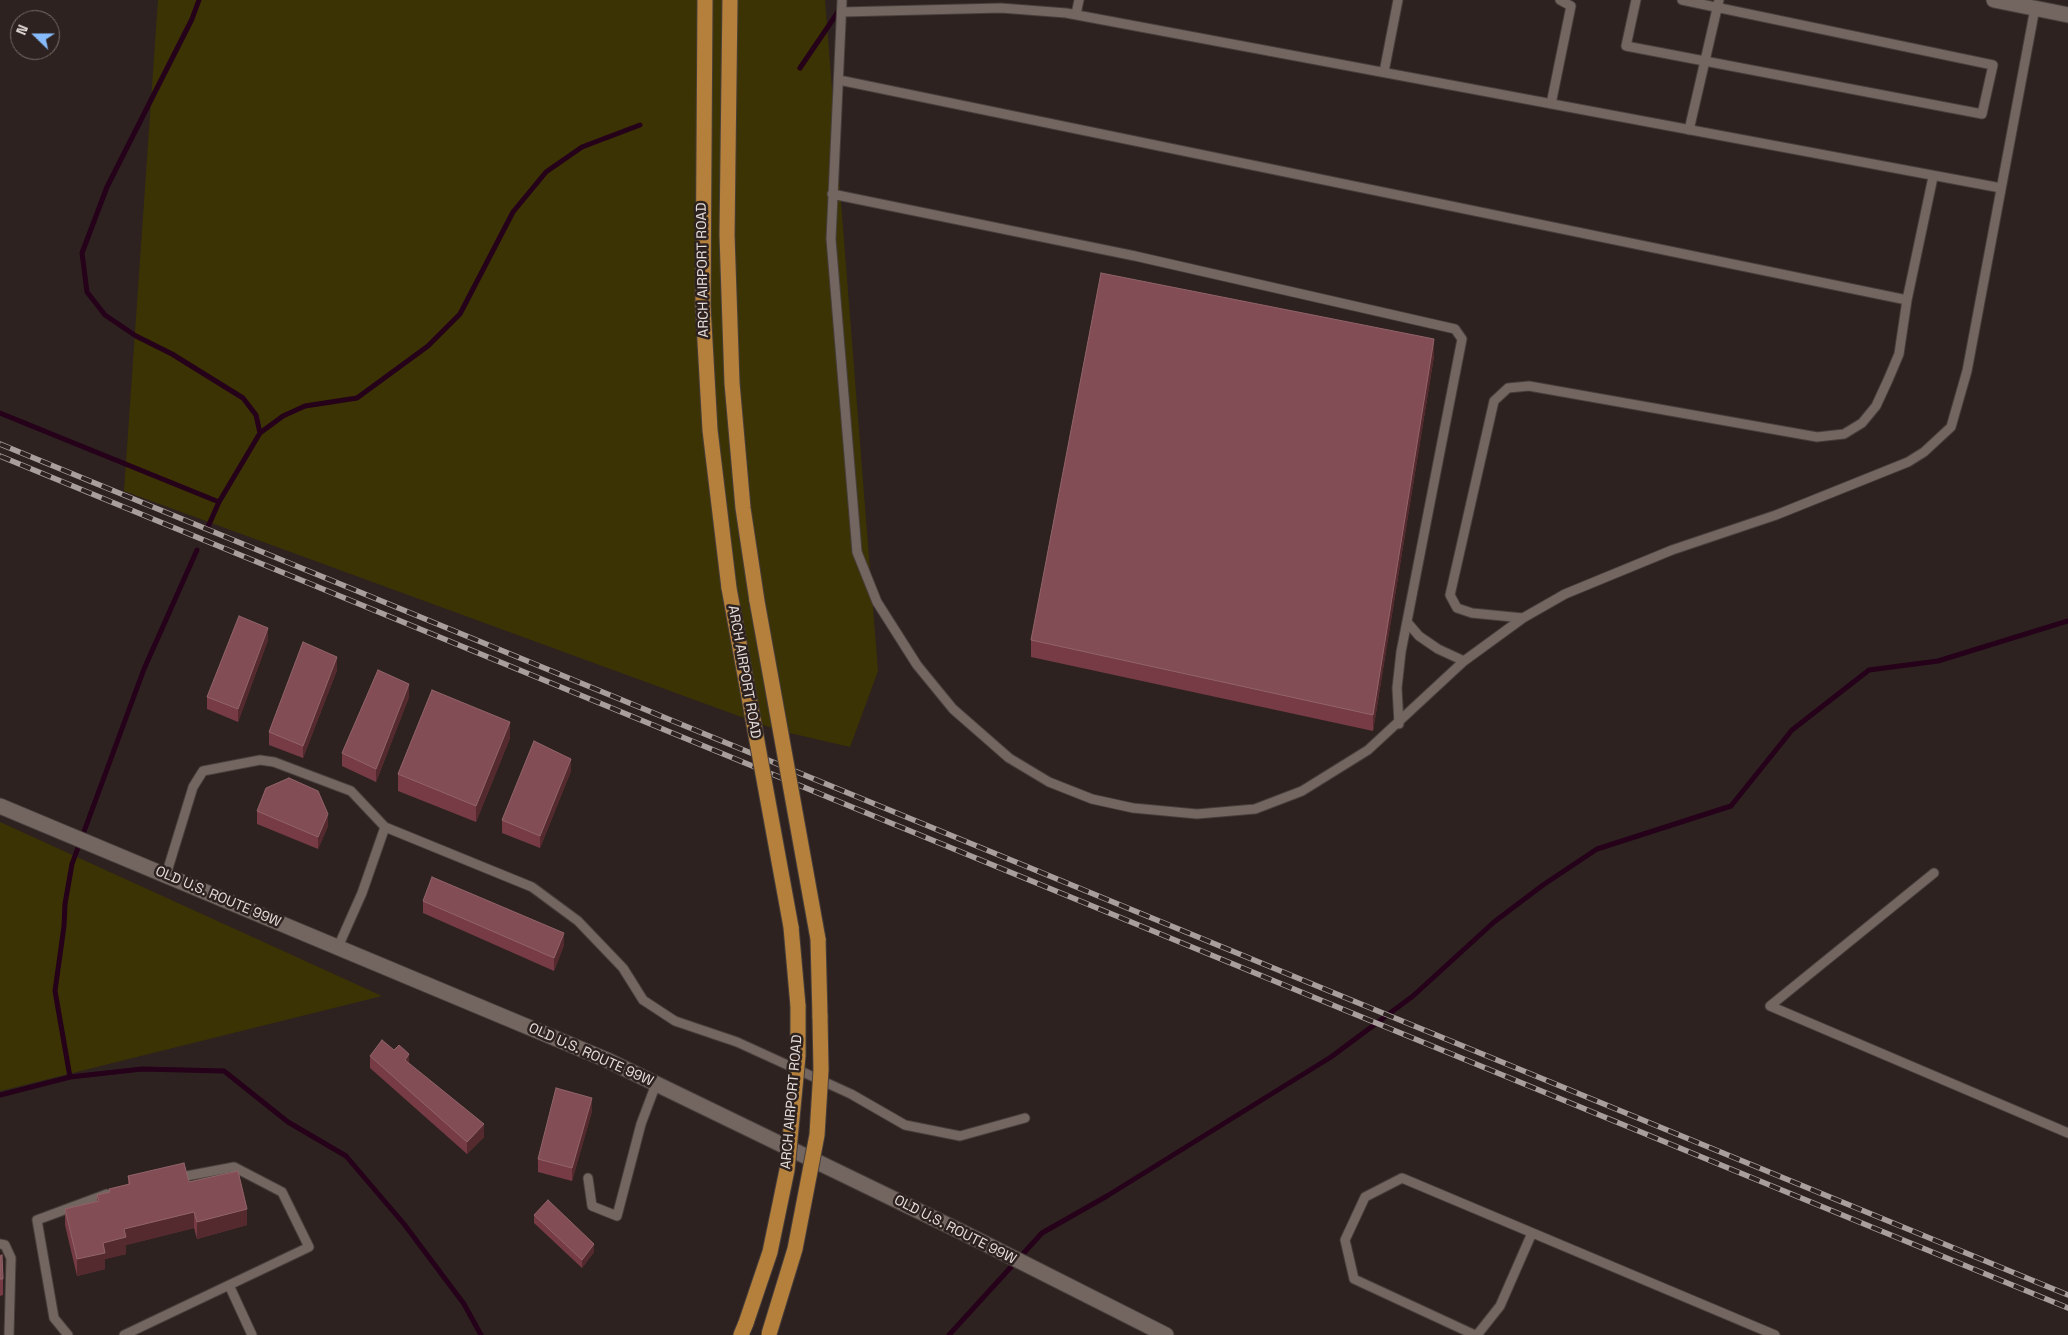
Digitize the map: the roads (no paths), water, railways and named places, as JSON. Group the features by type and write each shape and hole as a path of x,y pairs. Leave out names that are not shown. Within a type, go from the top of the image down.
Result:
{"main road":[{"name":"ARCH AIRPORT ROAD","path":"705,0 703,306 710,430 729,588 790,927 798,1006 798,1056 787,1170 770,1252 743,1329"},
{"name":"ARCH AIRPORT ROAD","path":"730,0 727,235 730,345 739,469 757,601 818,939 821,1070 817,1134 795,1249 769,1334"},
{"path":"1994,0 2068,15"},
{"name":"OLD U.S. ROUTE 99W","path":"0,806 607,1060 966,1234 1166,1335"}],"lane":[{"path":"842,0 840,80 832,194 831,239 857,552 877,602 917,665 953,709 1008,758 1049,782 1100,801 1133,808 1197,814 1255,808 1302,791 1368,750 1399,724 1464,661 1523,618 1565,594 1654,557 1776,515 1908,462 1924,452 1951,427 1966,371 2035,8"},
{"path":"1076,14 1079,0"},
{"path":"1384,72 1398,0"},
{"path":"1552,104 1571,6 1560,0"},
{"path":"1636,0 1626,46 1982,114 1993,64 1718,4 1682,0"},
{"path":"1689,130 1718,4"},
{"path":"842,12 1002,8 1076,14 1933,177 2001,188"},
{"path":"840,80 1907,300"},
{"path":"1523,618 1472,613 1457,608 1450,595 1494,401 1508,388 1530,386 1817,437 1844,434 1862,424 1876,406 1898,354 1907,300 1933,177"},
{"path":"832,194 1135,256 1455,329 1462,339 1407,622 1397,688 1399,724"},
{"path":"1407,622 1419,636 1438,649 1464,661"},
{"path":"166,876 193,787 203,771 220,766 260,760 274,762 351,792 385,827 532,887 578,921 623,968 643,1000 675,1020 737,1042 851,1094 905,1125 960,1136 1025,1118"},
{"path":"338,947 362,893 385,827"},
{"path":"1934,872 1770,1006 2068,1134"},
{"path":"588,1178 592,1206 618,1216 641,1124 656,1084"},
{"path":"124,1335 309,1248 282,1192 234,1167 162,1181"},
{"path":"1532,1233 1500,1306 1476,1335 1354,1279 1345,1240 1365,1197 1402,1178 1775,1335"},
{"path":"68,1335 54,1318 37,1220 118,1191"},
{"path":"0,1244 5,1245 11,1258 9,1335"},
{"path":"229,1285 252,1335"},
{"path":"1450,1335 1457,1326"}],"waterway":[{"path":"199,0 192,19 107,187 82,253 87,292 105,315 136,336 172,354 243,398 256,415 260,433"},
{"path":"800,68 840,9"},
{"path":"207,529 219,502 260,433 283,416 305,406 357,398 428,346 460,314 513,212 546,172 582,147 640,125"},
{"path":"0,413 219,502"},
{"path":"70,1077 55,991 64,926 65,904 72,864 144,669 197,550"},
{"path":"949,1335 1042,1233 1107,1196 1331,1057 1413,996 1494,922 1543,885 1597,849 1731,806 1792,730 1869,670 1938,661 2068,621"},
{"path":"0,1095 70,1077 142,1069 224,1071 288,1122 346,1156 404,1224 464,1304 481,1335"}],"railway":[{"path":"0,444 2068,1295"},
{"path":"0,456 2068,1308"}]}
